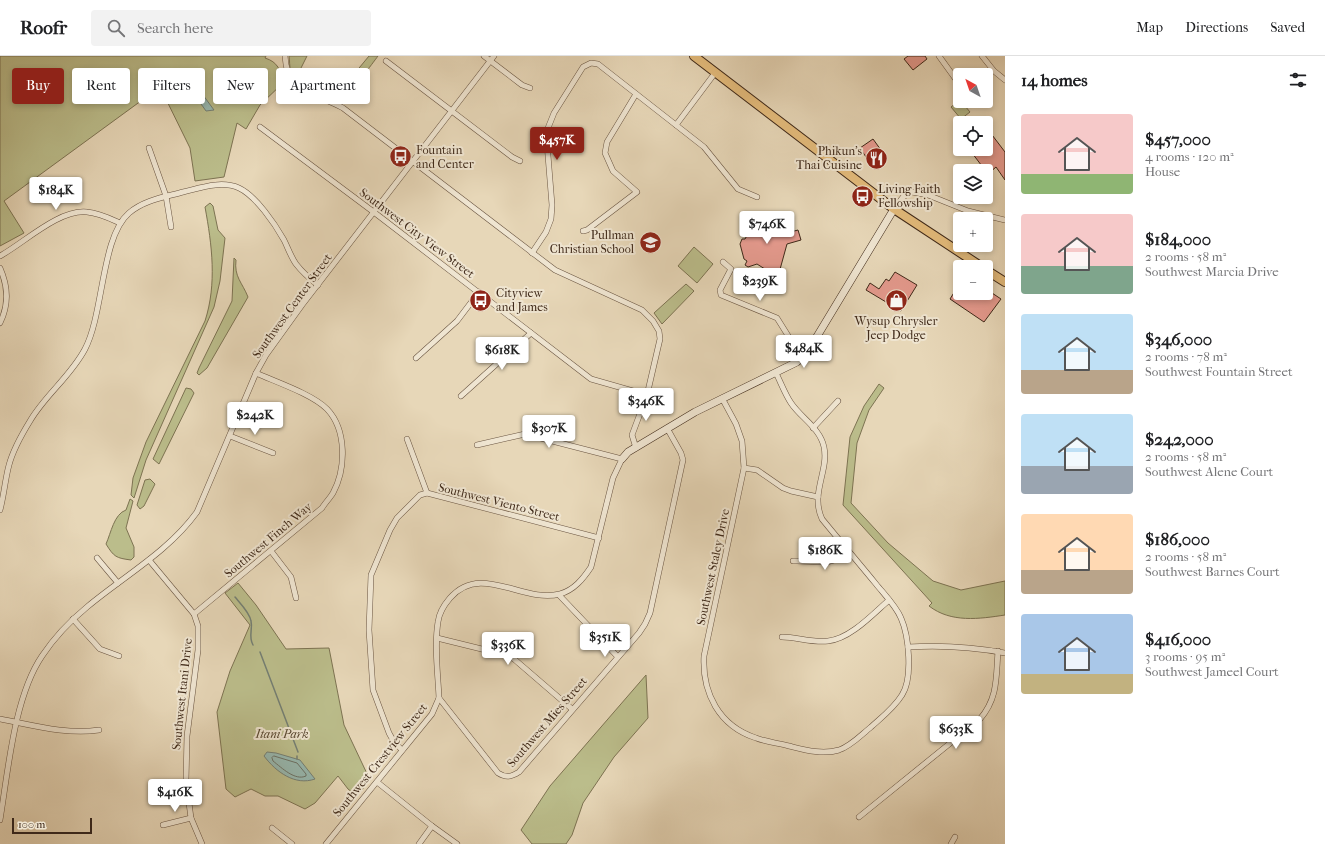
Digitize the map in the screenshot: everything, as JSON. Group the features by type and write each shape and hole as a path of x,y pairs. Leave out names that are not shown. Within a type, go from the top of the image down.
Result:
{"main road":[{"path":"694,56 894,209 971,260"},
{"path":"993,274 1005,282"}],"street":[{"path":"284,56 285,66 289,76 295,85 303,91 343,108 555,270 642,310 654,321 659,331 660,340 647,395 632,435 636,448"},
{"path":"484,56 522,85 530,88"},
{"name":"Southwest Center Street","path":"0,820 16,722 28,684 41,657 73,619 86,607 172,542 186,528 197,512 256,373 266,355 494,56"},
{"path":"939,56 953,75"},
{"path":"982,56 994,71 1005,80"},
{"path":"386,61 512,157 520,161"},
{"path":"532,253 546,232 551,219 552,206 547,143 548,128 554,113 583,67 591,63 598,64 704,147 738,189 757,198"},
{"path":"676,125 715,73"},
{"path":"582,231 587,230 637,192 613,171 605,152 607,142 636,94"},
{"name":"Southwest City View Street","path":"260,127 479,292 591,379 647,395"},
{"path":"149,148 166,196 171,227"},
{"path":"0,510 10,463 20,439 41,405 80,358 90,338 97,314 113,240 120,223 135,208 166,196 218,184 239,188 249,195 260,207 284,241 296,264 304,274 318,285"},
{"path":"894,209 903,197 912,192 928,195 968,211 1005,220"},
{"name":"Southwest Crestview Street","path":"326,844 432,714 439,698 437,638 438,621 444,606 455,593 469,585 484,582 543,596 559,594 571,590 583,580 591,567 613,478 622,459 666,428 722,398 776,373 802,358 807,353 831,316 894,209"},
{"path":"0,256 56,220 70,214 87,212 102,215 120,223"},
{"path":"723,262 731,269 720,290 721,295 777,318 802,358"},
{"path":"0,268 7,289 6,306 0,323"},
{"path":"416,358 457,321 479,292"},
{"path":"460,396 531,333"},
{"name":"Southwest Finch Way","path":"194,614 272,551 322,508 333,493 340,475 342,440 337,424 327,410 313,399 256,373"},
{"name":"Southwest Staley Drive","path":"722,398 736,424 742,441 744,468 704,656 703,670 705,683 710,698 718,711 741,731 756,738 824,753 840,749 855,741 894,706 903,694 908,680 908,647 905,628 901,616 889,600 822,519 817,505 824,447 820,437 790,402 776,373"},
{"path":"813,428 838,401"},
{"name":"Southwest Mies Street","path":"439,698 498,773 504,777 512,777 519,772 617,656 639,633 650,613 683,460 681,453 666,428"},
{"path":"476,445 525,434 622,459"},
{"path":"230,436 274,453"},
{"name":"Southwest Viento Street","path":"407,439 427,493 599,538"},
{"path":"744,468 758,470 783,488 818,497"},
{"path":"402,750 394,742 389,733 378,708 373,690 369,630 371,575 390,530 398,518 420,495 427,493"},
{"path":"272,551 291,577 296,598"},
{"path":"792,561 808,560 826,563 839,559 850,552"},
{"path":"97,558 118,583"},
{"name":"Southwest Itani Drive","path":"149,560 194,614 198,626 199,638 185,760 187,800 191,818 202,844"},
{"path":"559,594 617,656"},
{"path":"782,637 795,637 817,641 840,639 889,600"},
{"path":"73,619 100,649 119,656"},
{"path":"437,638 514,659 572,709"},
{"path":"908,647 934,646 1005,653"},
{"path":"859,817 980,719 988,710 996,687 998,652"},
{"path":"0,720 54,729 88,732 99,730"},
{"path":"377,782 457,844"},
{"path":"163,825 191,818"},
{"path":"420,844 432,826"},
{"path":"272,828 292,844"},
{"path":"951,844 955,837"}],"green space":[{"path":"0,56 266,56 265,58 276,64 278,67 276,68 276,90 268,97 268,68 213,68 213,104 261,104 246,129 237,123 224,177 195,181 190,148 168,104 205,104 205,68 138,68 138,103 4,201 24,233 0,246"},
{"path":"289,56 307,56 301,68 290,68"},
{"path":"369,56 378,56 368,68 359,68"},
{"path":"953,105 953,108 967,108 970,112 965,116 958,116 951,107"},
{"path":"210,203 213,206 218,230 225,238 220,281 214,307 146,460 134,498 131,495 133,478 146,442 205,321 209,307 212,264 210,236 205,207"},
{"path":"694,247 713,264 697,283 678,266"},
{"path":"234,258 236,260 237,275 248,297 207,368 199,375 197,373 199,368 232,301"},
{"path":"686,284 694,291 662,324 654,313"},
{"path":"879,384 884,388 869,410 857,443 851,503 888,543 933,581 961,590 1005,581 1005,615 985,618 956,617 946,615 929,606 932,603 843,505 850,437 864,406"},
{"path":"186,388 191,389 194,393 159,464 153,459"},
{"path":"150,479 155,484 144,506 140,509 137,505 145,480"},
{"path":"130,499 133,501 126,528 134,547 134,557 131,560 116,556 111,552 106,544 113,524 119,515 126,510"},
{"name":"Itani Park","path":"238,583 256,605 286,649 329,648 344,725 370,780 357,796 348,789 338,776 315,803 305,809 278,796 265,796 251,789 235,797 226,789 217,712 230,671 250,625 225,593"},
{"path":"646,675 648,718 614,757 583,803 572,835 566,844 532,844 521,830 550,786"}],"water":[{"path":"205,98 214,110 206,111 201,104 205,104"},
{"path":"267,752 300,760 315,779 300,781 286,776 274,767 264,756"}],"building":[{"path":"908,56 925,56 927,59 913,70 904,59"},
{"path":"993,136 1005,152 1005,180 996,167 993,170 993,164 980,164 974,156 993,156"},
{"path":"873,139 886,157 872,166 860,148"},
{"path":"762,214 783,234 798,230 801,240 787,244 779,273 768,271 757,264 748,267 745,265 747,261 744,259 740,244 742,239 745,239 756,220"},
{"name":"Wysup Chrysler Jeep Dodge","path":"895,272 917,285 901,311 866,290 870,283 879,289 886,279 889,281"},
{"path":"953,294 953,300 993,300 993,294 1001,299 984,322 950,299"}],"waterway":[{"path":"235,597 249,615 253,645"},
{"path":"260,652 298,752"}],"place":[{"name":"Fountain and Center","path":"400,157"},
{"name":"Phikun's Thai Cuisine","path":"877,158"},
{"name":"Living Faith Fellowship","path":"862,196"},
{"name":"Pullman Christian School","path":"650,242"},
{"name":"Cityview and James","path":"481,300"},
{"name":"Wysup Chrysler Jeep Dodge","path":"896,300"}]}
